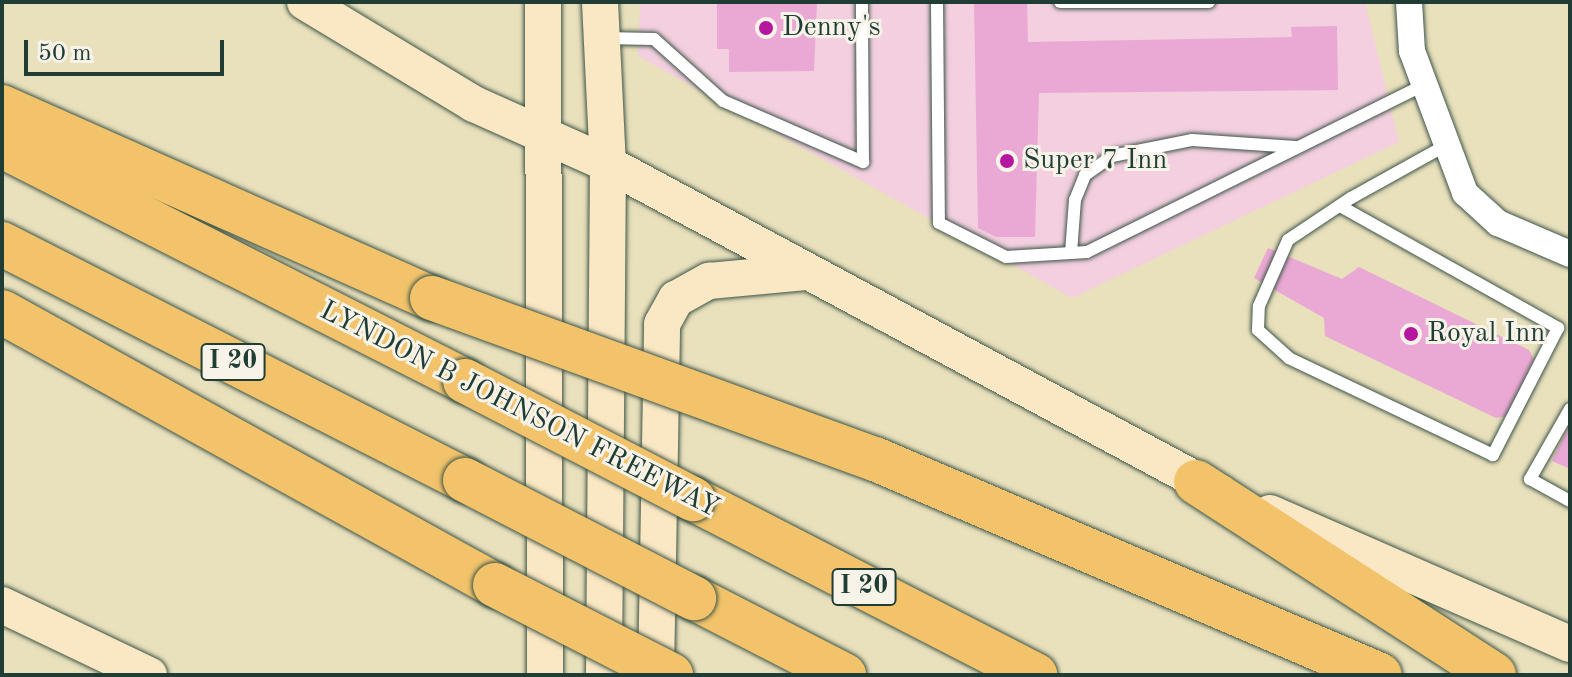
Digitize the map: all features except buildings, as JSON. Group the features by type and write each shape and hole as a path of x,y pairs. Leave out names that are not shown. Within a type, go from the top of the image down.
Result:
{"highway":[{"path":"2,107 432,298 875,459 1380,675"},
{"name":"LYNDON B JOHNSON FREEWAY","path":"2,146 1035,675"},
{"name":"I 20","path":"2,244 844,675"},
{"path":"2,312 495,585 671,675"},
{"path":"1196,482 1494,675"}],"main road":[{"path":"305,2 540,138 608,164 1196,482 1570,644"},
{"path":"543,2 540,138 545,675"},
{"path":"600,2 608,164 604,675"},
{"path":"656,675 662,324 676,299 709,281 808,272"},
{"path":"2,605 149,675"}],"street":[{"path":"1409,2 1423,85 1443,147 1465,193 1498,223 1570,254"}],"lane":[{"path":"600,38 654,39 723,101 863,162 862,2"},
{"path":"937,2 939,223 1006,257 1087,252 1423,85"},
{"path":"1060,2 1209,2"},
{"path":"1071,253 1085,175 1112,156 1192,140 1298,147"},
{"path":"1340,206 1558,328 1493,455 1289,358 1258,330 1259,306 1288,240 1340,206 1443,147"},
{"path":"1570,409 1530,479 1570,501"}],"shaded area":[{"path":"640,2 1365,2 1399,142 1072,298 638,56"}],"place":[{"name":"Denny's","path":"766,28"},
{"name":"Super 7 Inn","path":"1007,161"},
{"name":"Royal Inn","path":"1411,334"}]}
